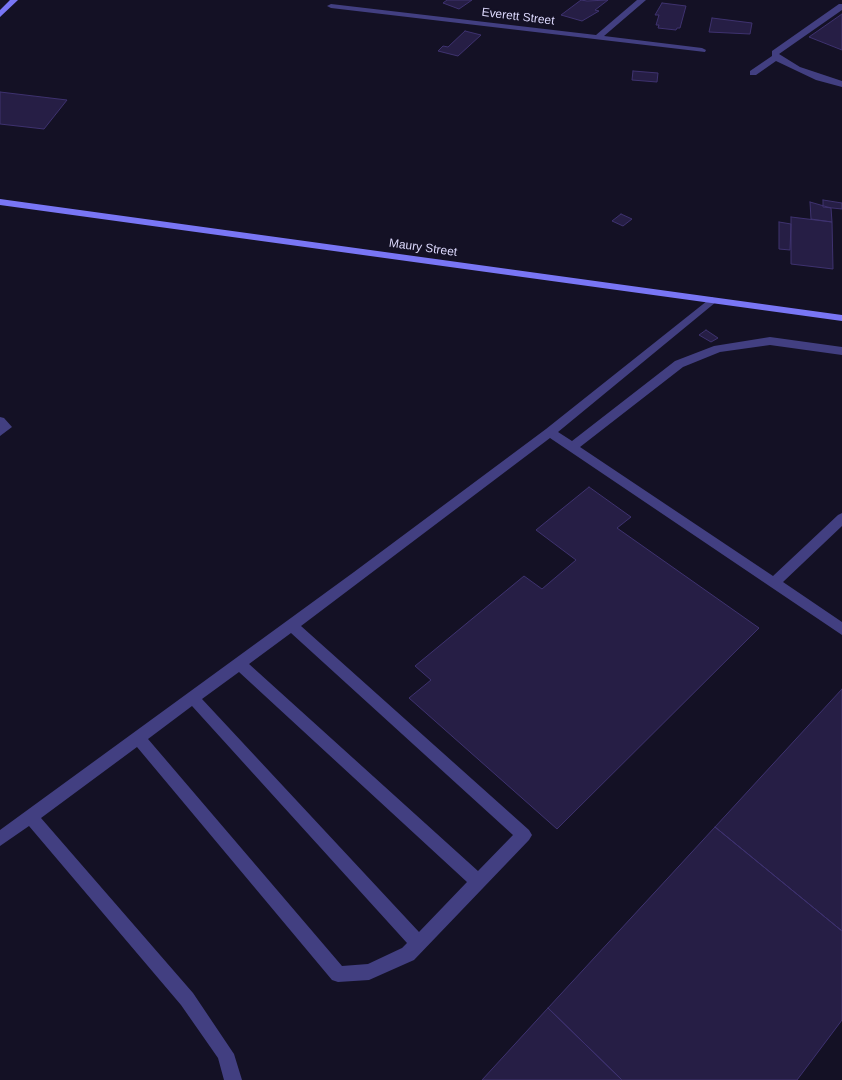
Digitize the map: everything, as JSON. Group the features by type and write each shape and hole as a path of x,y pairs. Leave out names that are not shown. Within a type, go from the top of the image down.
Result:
{"street":[{"path":"0,15 14,0"},
{"path":"597,38 642,0"},
{"name":"Everett Street","path":"331,6 702,50"},
{"path":"753,73 776,57 775,53 842,6"},
{"path":"776,57 819,78 842,84"},
{"name":"Maury Street","path":"0,202 842,318"},
{"path":"0,839 550,432 712,300"},
{"path":"572,447 680,364 718,349 770,341 842,351"},
{"path":"0,421 6,427 0,432"},
{"path":"550,432 842,629"},
{"path":"774,583 842,518"},
{"path":"137,738 338,974 369,972 408,954 524,835 291,625"},
{"path":"239,663 478,882"},
{"path":"192,697 418,943"},
{"path":"30,816 187,999 225,1054 233,1080"}],"building":[{"path":"447,0 472,0 459,9 443,3"},
{"path":"581,0 608,0 595,10 599,11 582,21 561,15"},
{"path":"662,3 686,6 680,28 676,30 658,28 659,25 656,25 659,15 655,15"},
{"path":"842,14 842,50 809,37"},
{"path":"712,18 752,23 750,34 709,32"},
{"path":"465,31 481,35 458,56 438,51 443,46 448,47"},
{"path":"633,71 658,73 657,82 632,80"},
{"path":"0,92 67,100 44,129 0,124"},
{"path":"823,200 842,203 842,209 823,207"},
{"path":"810,202 831,208 832,222 811,219"},
{"path":"621,214 632,219 623,226 612,221"},
{"path":"791,217 832,222 833,269 791,264"},
{"path":"779,222 791,224 790,250 779,249"},
{"path":"706,330 718,338 711,342 699,335"},
{"path":"589,487 631,517 617,528 759,628 557,829 409,698 431,680 415,666 524,576 542,589 576,560 536,530"},
{"path":"842,689 842,931 715,827"},
{"path":"715,827 842,931 842,1020 797,1080 622,1080 548,1008"},
{"path":"548,1008 622,1080 482,1080"}]}
